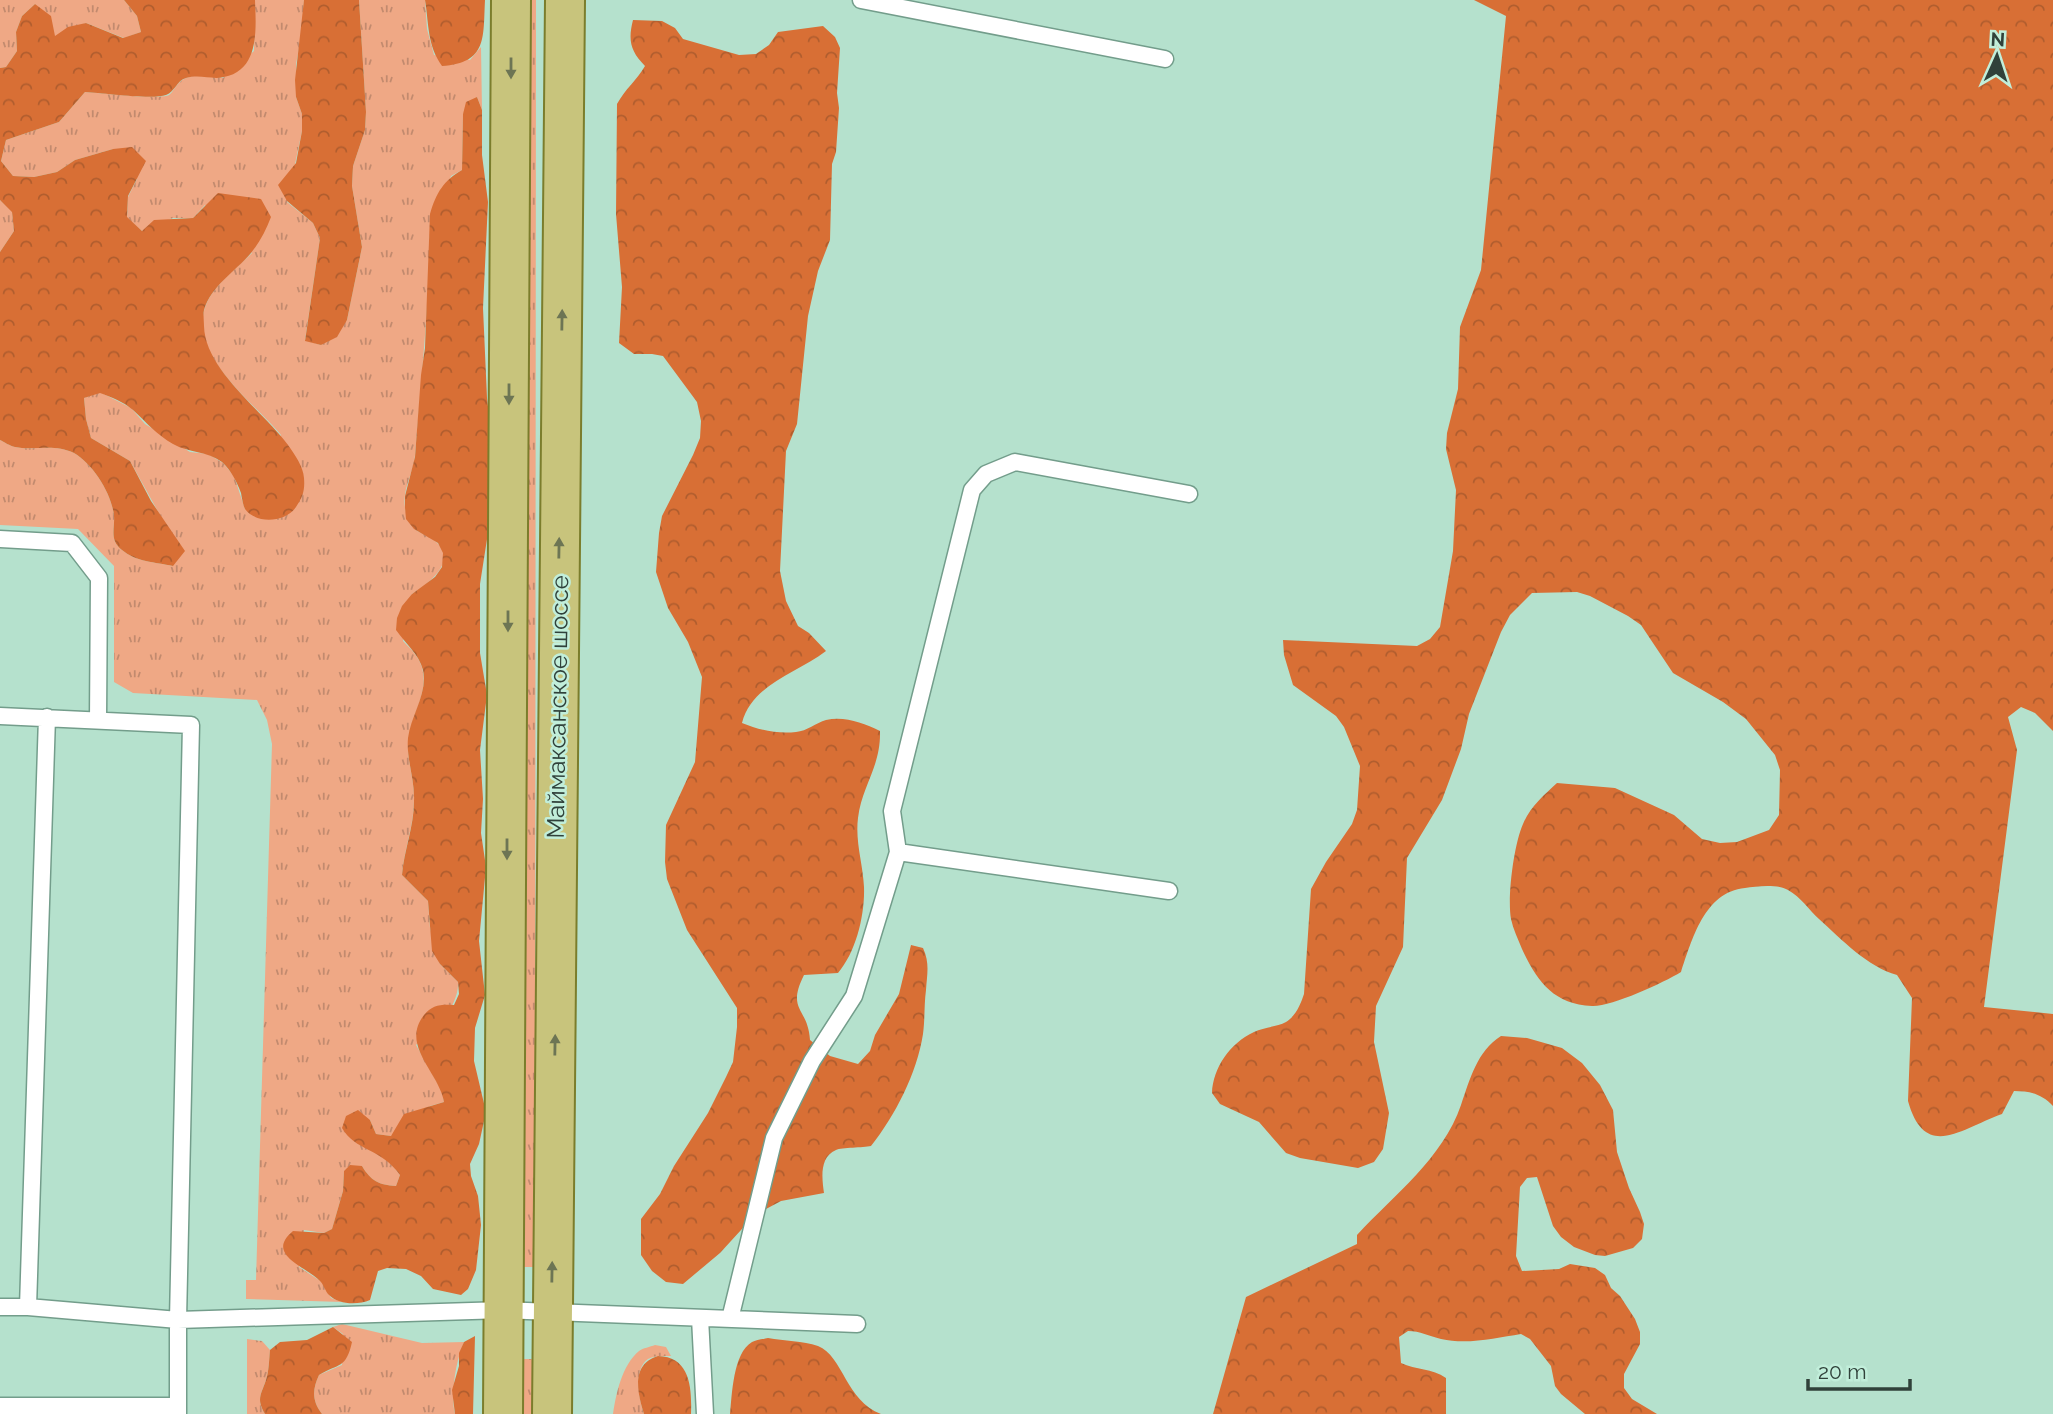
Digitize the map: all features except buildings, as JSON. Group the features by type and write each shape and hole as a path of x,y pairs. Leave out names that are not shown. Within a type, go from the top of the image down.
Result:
{"main road":[{"name":"Маймаксанское шоссе","path":"503,1414 511,0"},
{"name":"Маймаксанское шоссе","path":"552,1414 565,0"}],"lane":[{"path":"861,0 1165,59"},
{"path":"730,1318 774,1138 812,1061 854,996 898,852 892,811 972,491 986,474 1015,462 1189,495"},
{"path":"0,539 72,543 99,578 98,720"},
{"path":"0,716 191,725 178,1410 3,1409"},
{"path":"28,1307 47,717"},
{"path":"898,852 1170,891"},
{"path":"0,1307 178,1320 505,1310 857,1324"},
{"path":"700,1318 705,1414"}],"green space":[{"path":"0,0 124,0 137,16 141,32 124,38 86,23 54,37 35,4 22,16 16,32 17,51 6,67 0,68"},
{"path":"124,0 255,0 255,35 250,57 236,73 219,78 186,78 166,95 139,97 85,92 59,122 6,140 1,161 13,176 34,177 57,172 75,160 113,149 132,147 146,161 128,196 127,217 142,231 154,220 193,218 218,193 261,199 271,217 267,227 251,253 207,301 204,326 207,342 224,374 288,445 304,478 302,497 291,512 271,520 257,518 245,509 236,480 222,462 173,444 117,400 100,393 84,398 91,438 130,461 151,501 185,551 173,566 140,559 127,554 118,546 114,538 114,516 110,498 94,472 81,458 67,450 15,447 0,440 0,252 14,231 12,212 0,200 0,68 6,67 17,51 16,32 22,16 35,4 51,16 55,36 68,27 86,23 123,38 141,32 137,16"},
{"path":"255,0 304,0 302,33 296,64 296,97 302,114 302,131 287,202 313,223 320,238 305,340 321,345 347,320 362,247 352,186 353,166 365,130 366,112 359,0 425,0 427,29 434,55 470,60 481,47 482,110 477,97 463,114 462,170 451,176 429,238 427,303 415,455 405,500 406,512 413,527 435,541 444,556 439,571 412,594 403,641 418,659 424,680 409,736 414,810 402,875 428,901 430,928 440,964 458,982 457,992 444,1017 416,1045 442,1091 444,1102 430,1106 391,1136 376,1134 370,1120 359,1144 391,1164 400,1175 396,1186 376,1181 362,1166 344,1171 343,1191 332,1229 324,1233 304,1230 299,1267 322,1282 331,1298 342,1302 246,1299 246,1280 256,1280 272,744 267,720 257,700 133,693 114,682 114,566 78,529 0,525 0,440 15,447 67,450 88,464 110,498 114,516 114,538 118,546 127,554 140,559 173,566 161,517 130,461 91,438 84,398 100,392 131,408 145,424 190,452 208,454 223,463 234,476 245,509 281,435 228,379 207,346 203,329 207,302 224,279 252,253 205,205 193,218 173,218 142,231 127,218 128,197 137,179 113,149 75,160 57,172 34,177 13,176 1,161 6,140 59,122 85,92 163,96 169,95 179,83 189,77 223,78 254,51"},
{"path":"304,0 359,0 366,112 365,130 353,166 352,186 362,247 347,320 337,337 321,345 305,341 320,238 313,223 287,201 278,185 296,163 302,131 302,114 296,97 295,80"},
{"path":"425,0 485,0 483,36 475,54 468,60 442,66 431,42"},
{"path":"521,0 536,0 535,1267 520,1267"},
{"path":"1474,0 2053,0 2053,731 2035,713 2021,707 2008,717 2017,750 1984,1007 2053,1014 2053,1106 2035,1094 2014,1091 2002,1114 1946,1136 1935,1136 1924,1131 1915,1120 1908,1101 1912,998 1897,975 1876,966 1856,952 1797,896 1779,887 1745,888 1731,891 1719,898 1695,932 1681,972 1624,999 1592,1006 1578,1004 1557,996 1540,981 1522,949 1511,919 1511,885 1514,857 1523,824 1533,807 1557,783 1615,788 1674,815 1702,839 1720,843 1737,842 1769,830 1779,815 1780,770 1775,755 1746,719 1723,702 1673,673 1641,625 1590,596 1577,592 1532,593 1510,615 1469,714 1461,749 1442,800 1407,858 1403,947 1376,1006 1374,1042 1389,1113 1383,1149 1374,1162 1358,1168 1286,1153 1259,1122 1220,1104 1212,1093 1219,1066 1237,1043 1254,1032 1286,1022 1300,1005 1304,994 1311,889 1352,824 1357,810 1360,766 1344,727 1336,716 1293,685 1284,655 1283,640 1417,646 1430,639 1440,627 1453,551 1456,490 1446,449 1447,433 1458,389 1460,327 1481,270 1506,16"},
{"path":"633,20 662,21 675,28 683,39 739,55 756,54 769,45 778,32 823,26 835,37 840,48 837,93 839,108 836,152 832,164 830,240 818,271 808,316 797,424 786,451 780,571 786,601 798,626 809,633 826,651 765,689 747,710 742,723 768,731 796,732 826,720 840,719 880,731 878,755 858,818 864,887 861,921 850,955 838,973 804,975 797,1003 806,1021 810,1040 830,1056 858,1064 870,1051 875,1035 899,994 911,945 923,948 928,969 923,1034 916,1064 896,1108 871,1146 839,1149 831,1153 824,1163 824,1193 781,1201 752,1218 720,1253 683,1284 666,1282 652,1271 641,1255 641,1219 660,1194 674,1166 708,1113 733,1062 737,1008 687,930 667,879 665,862 666,825 695,762 702,677 688,642 668,608 656,572 659,533 662,516 700,438 701,421 697,402 663,356 634,354 619,343 622,287 616,214 617,104 645,66 632,45"},
{"path":"477,97 482,110 482,155 488,202 483,308 491,432 490,520 480,584 480,653 487,695 480,750 483,799 481,833 486,867 479,941 485,995 475,1028 474,1061 486,1112 479,1144 470,1164 478,1196 481,1225 476,1270 468,1289 461,1295 433,1289 421,1276 406,1269 387,1268 378,1271 370,1300 349,1303 333,1298 320,1281 285,1254 285,1239 293,1231 324,1233 332,1229 343,1191 344,1171 350,1165 362,1166 376,1181 396,1186 400,1175 393,1166 347,1136 342,1128 346,1116 358,1110 370,1120 376,1134 391,1136 404,1114 444,1102 418,1048 416,1037 418,1026 430,1009 441,1005 454,1005 459,994 458,982 440,964 432,951 428,901 402,875 414,801 408,738 424,679 418,659 396,630 402,606 412,594 435,577 442,567 443,553 438,543 414,529 406,519 405,496 415,457 425,348 430,214 442,188 462,170 463,114 466,102"},
{"path":"0,200 12,211 14,231 0,252"},
{"path":"1501,1036 1527,1038 1562,1048 1582,1063 1600,1085 1613,1110 1617,1152 1644,1224 1642,1239 1633,1248 1605,1256 1574,1247 1561,1237 1553,1226 1537,1177 1527,1178 1520,1187 1516,1256 1522,1271 1559,1269 1570,1264 1595,1268 1605,1275 1611,1288 1620,1296 1635,1319 1640,1332 1640,1344 1624,1374 1624,1388 1632,1399 1657,1414 1585,1414 1561,1394 1555,1386 1551,1366 1530,1339 1521,1334 1461,1341 1408,1331 1399,1337 1401,1363 1435,1372 1446,1378 1446,1414 1213,1414 1246,1297 1357,1244 1357,1235 1416,1175 1442,1142 1453,1124 1480,1058"},
{"path":"342,1324 422,1343 464,1342 455,1378 455,1414 322,1414 316,1405 315,1386 319,1375 342,1365 343,1334 333,1327"},
{"path":"333,1327 352,1342 344,1361 319,1375 314,1391 316,1405 322,1414 265,1414 260,1397 268,1373 270,1350 280,1342 307,1340"},
{"path":"475,1336 473,1414 455,1414 452,1390 459,1366 459,1353 464,1342"},
{"path":"768,1338 812,1344 826,1351 860,1399 881,1414 730,1414 735,1375 741,1355 752,1342"},
{"path":"247,1339 262,1341 270,1350 268,1373 260,1397 265,1414 247,1414"},
{"path":"655,1345 666,1347 671,1356 648,1359 640,1370 639,1393 644,1414 613,1414 618,1389 628,1364 639,1351"},
{"path":"658,1356 677,1362 687,1375 691,1414 644,1414 638,1380 643,1365"},
{"path":"519,1359 534,1359 533,1414 519,1414"}]}
